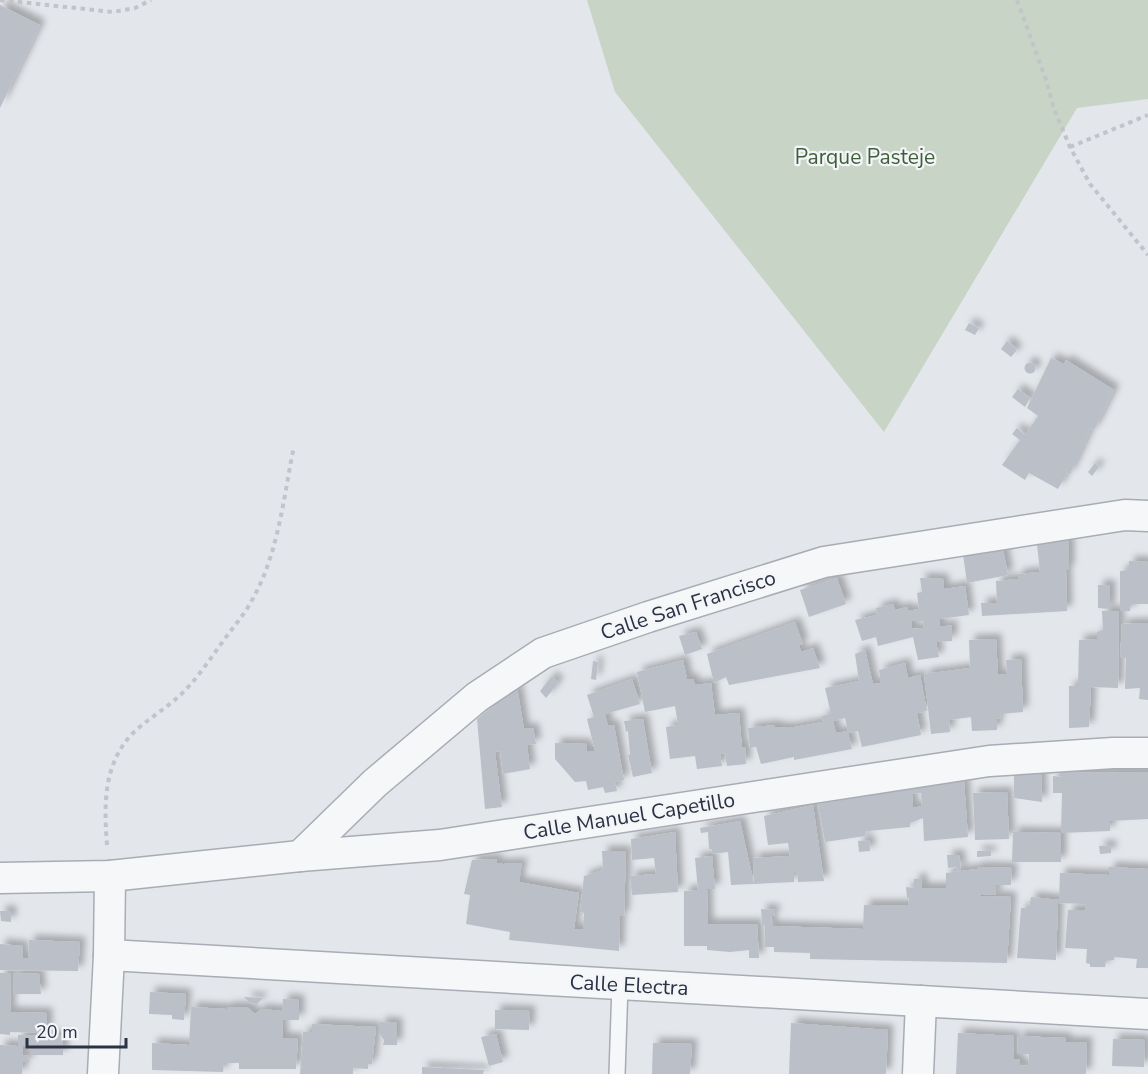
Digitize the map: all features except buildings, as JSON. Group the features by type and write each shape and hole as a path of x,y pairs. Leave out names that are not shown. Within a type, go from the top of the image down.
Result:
{"street":[{"name":"Calle San Francisco","path":"300,856 375,783 477,698 543,653 648,616 824,562 1125,515 1148,516"},
{"name":"Calle Manuel Capetillo","path":"0,878 110,876 300,856 441,845 989,761 1148,753"},
{"path":"103,1074 110,876"},
{"name":"Calle Electra","path":"109,955 1148,1014"},
{"path":"918,1074 921,1001"}],"lane":[{"path":"617,1074 620,985"}],"path":[{"path":"0,0 113,12 135,8 151,0"},
{"path":"1017,0 1054,109 1070,147 1090,184 1148,255"},
{"path":"1070,147 1148,115"},
{"path":"110,876 104,814 106,787 116,755 133,734 180,696 199,674 252,600 271,559 294,446"}],"green space":[{"name":"Parque Pasteje","path":"587,0 1148,0 1148,99 1077,108 884,432 615,92"}]}
